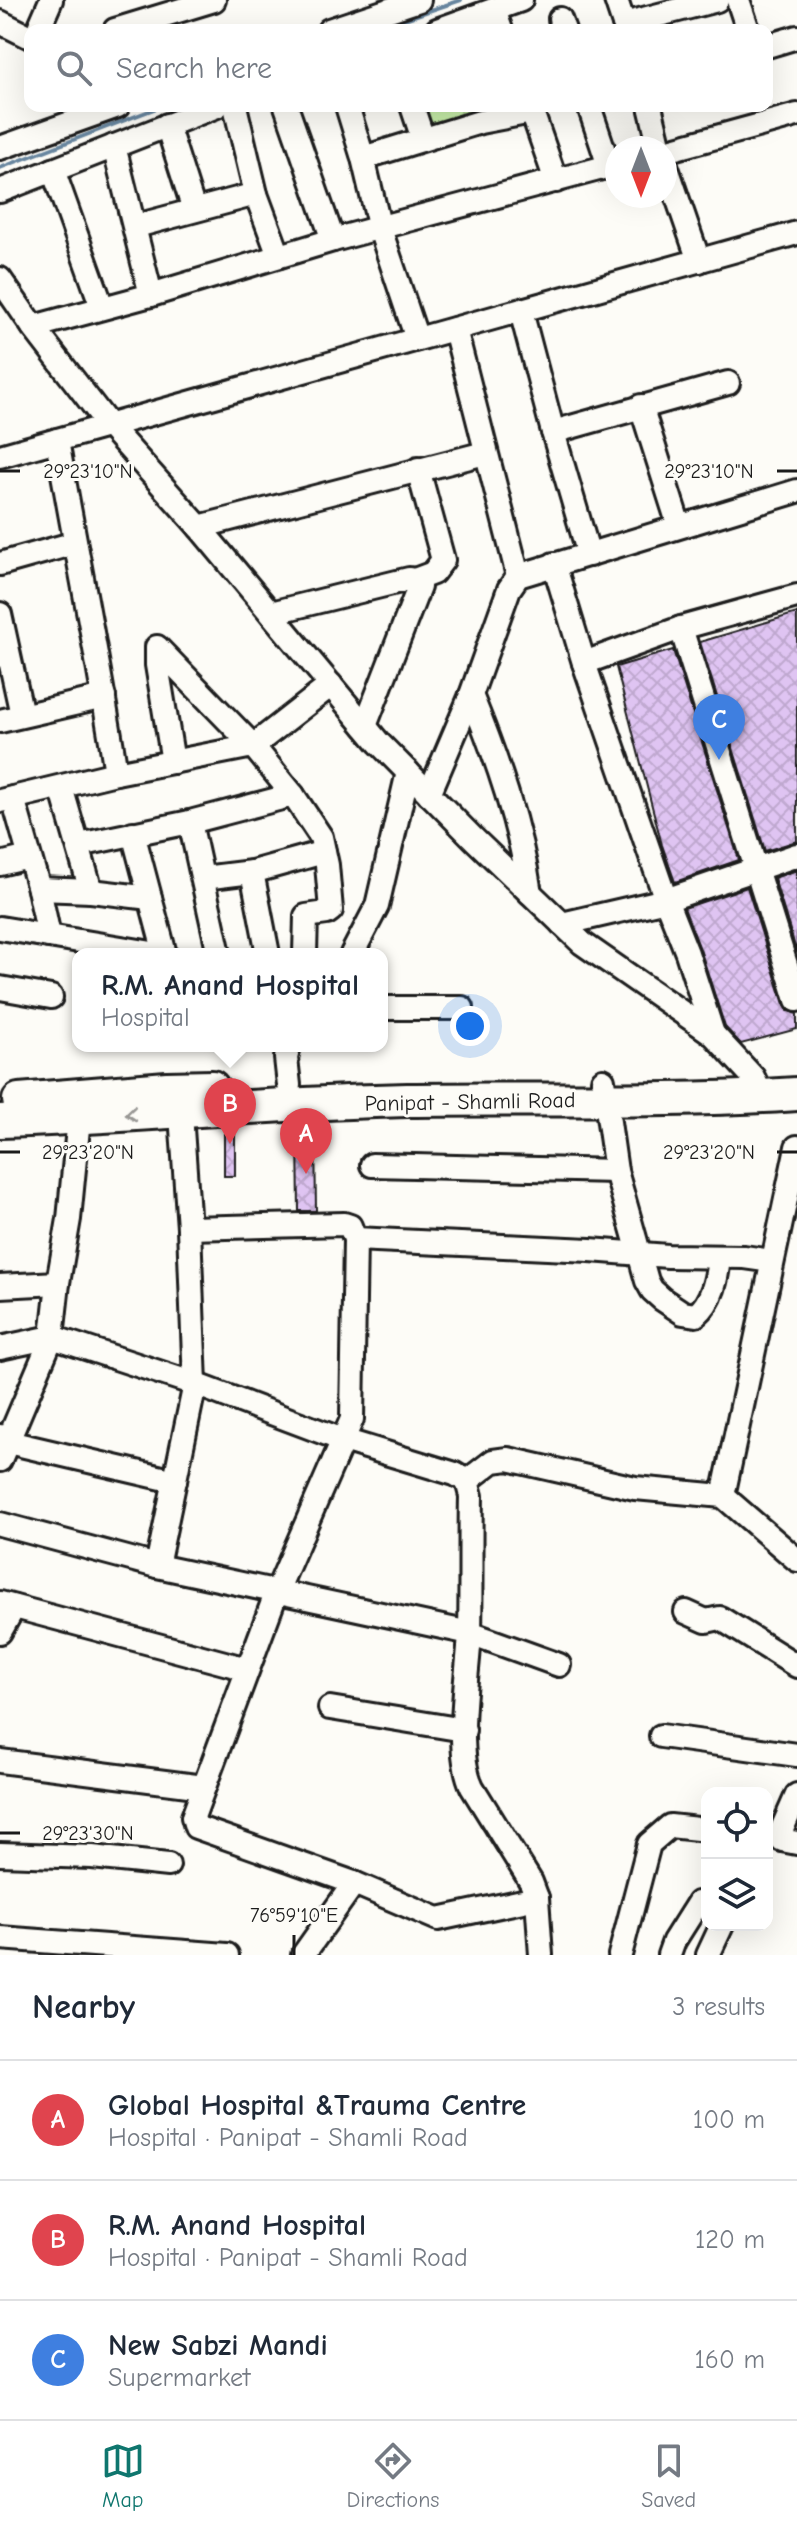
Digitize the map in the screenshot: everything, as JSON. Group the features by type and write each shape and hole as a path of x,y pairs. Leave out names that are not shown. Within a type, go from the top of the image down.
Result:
{"highway":[{"name":"Panipat - Shamli Road","path":"758,1087 797,1076"},
{"name":"Panipat - Shamli Road","path":"0,1121 79,1118 180,1099 289,1085 404,1081 604,1090"},
{"name":"Panipat - Shamli Road","path":"0,1101 406,1101 604,1090 758,1087 797,1094"}],"street":[{"path":"41,24 51,0"},
{"path":"127,24 157,9 214,0"},
{"path":"347,24 419,0"},
{"path":"474,24 498,20 521,0"},
{"path":"616,0 624,24"},
{"path":"635,24 717,0"},
{"path":"738,0 746,24"},
{"path":"0,22 24,34"},
{"path":"773,44 797,37"},
{"path":"0,148 101,112"},
{"path":"0,191 201,112"},
{"path":"236,112 256,194 279,256"},
{"path":"288,112 333,240"},
{"path":"349,112 380,229 417,339"},
{"path":"414,112 423,139"},
{"path":"363,158 423,139 478,114 499,112"},
{"path":"532,112 556,181"},
{"path":"591,112 605,145"},
{"path":"652,112 659,136"},
{"path":"677,146 797,115"},
{"path":"167,125 194,210"},
{"path":"114,146 151,295"},
{"path":"33,327 333,240 605,167"},
{"path":"53,170 102,307"},
{"path":"136,226 256,194"},
{"path":"677,197 699,261"},
{"path":"0,456 797,233"},
{"path":"0,279 110,427 199,527 365,726 408,772 582,943 713,1034 758,1087"},
{"path":"521,311 589,555"},
{"path":"455,329 518,576"},
{"path":"553,432 728,383"},
{"path":"641,406 679,526"},
{"path":"57,440 116,773"},
{"path":"199,527 485,453"},
{"path":"271,613 433,573 443,560 418,469"},
{"path":"429,794 471,695 509,589 518,576 797,491"},
{"path":"0,564 75,543"},
{"path":"554,564 584,663 713,1034"},
{"path":"365,726 419,587 417,579"},
{"path":"584,663 681,628 797,596"},
{"path":"0,614 22,715"},
{"path":"681,628 797,1000"},
{"path":"173,762 157,665 157,647 253,746 293,795 321,837 331,910 306,916 305,948"},
{"path":"49,936 39,889 7,800 116,773 253,746 331,685"},
{"path":"471,695 491,745 509,805 526,863 530,893"},
{"path":"0,721 104,697"},
{"path":"355,948 377,906 408,772"},
{"path":"61,787 91,891"},
{"path":"79,845 190,822 293,795"},
{"path":"190,822 218,948"},
{"path":"133,833 163,948"},
{"path":"203,878 252,872 324,852"},
{"path":"562,924 666,900 797,855"},
{"path":"0,864 29,857"},
{"path":"252,872 267,948"},
{"path":"39,889 150,898"},
{"path":"0,928 122,948"},
{"path":"0,988 51,997"},
{"path":"388,1008 462,1008"},
{"path":"288,1052 289,1085"},
{"path":"604,1090 616,1171 652,1290 673,1306 692,1315 700,1312 708,1303 719,1257"},
{"path":"157,1566 195,1384 180,1099"},
{"path":"79,1118 69,1219 52,1337 3,1446 175,1481"},
{"path":"723,1496 772,1261 790,1218 797,1147"},
{"path":"372,1165 616,1171"},
{"path":"189,1228 347,1224 355,1239 353,1414 247,1669 193,1817 196,1827 354,1883 438,1919 537,1898"},
{"path":"355,1239 744,1257 772,1261"},
{"path":"0,1286 58,1283"},
{"path":"0,1348 52,1337 195,1384 343,1440 455,1474 467,1481 471,1496 470,1633 464,1730 468,1780 525,1869 537,1898 541,1955"},
{"path":"467,1481 493,1461 508,1459 635,1488 723,1496 797,1560"},
{"path":"0,1524 157,1566 470,1633 559,1665"},
{"path":"0,1632 7,1605 247,1669"},
{"path":"686,1612 706,1621 723,1620 797,1666"},
{"path":"330,1708 464,1730"},
{"path":"661,1736 797,1755"},
{"path":"0,1761 204,1787"},
{"path":"781,1839 784,1820 797,1795"},
{"path":"620,1955 649,1844 670,1826 701,1829"},
{"path":"0,1854 92,1857 168,1865"},
{"path":"303,1955 354,1883"},
{"path":"669,1955 674,1941 698,1903"},
{"path":"708,1955 719,1931"},
{"path":"0,1938 227,1955"}],"green space":[{"path":"420,112 470,112 471,115 425,129"}],"building":[{"path":"797,613 797,841 765,851 700,642"},
{"path":"673,650 739,860 675,882 662,845 616,667"},
{"path":"797,870 797,953 774,878"},
{"path":"747,887 784,1004 788,1011 797,1014 797,1029 741,1044 725,1027 684,908"},
{"path":"224,1134 235,1134 235,1176 224,1176"},
{"path":"298,1134 315,1134 316,1211 299,1211"}],"waterway":[{"path":"390,24 461,0"},
{"path":"0,168 146,112"}],"place":[{"name":"New Sabzi Mandi","path":"719,760"},
{"name":"R.M. Anand Hospital","path":"230,1144"},
{"name":"Global Hospital &Trauma Centre","path":"306,1174"}]}
